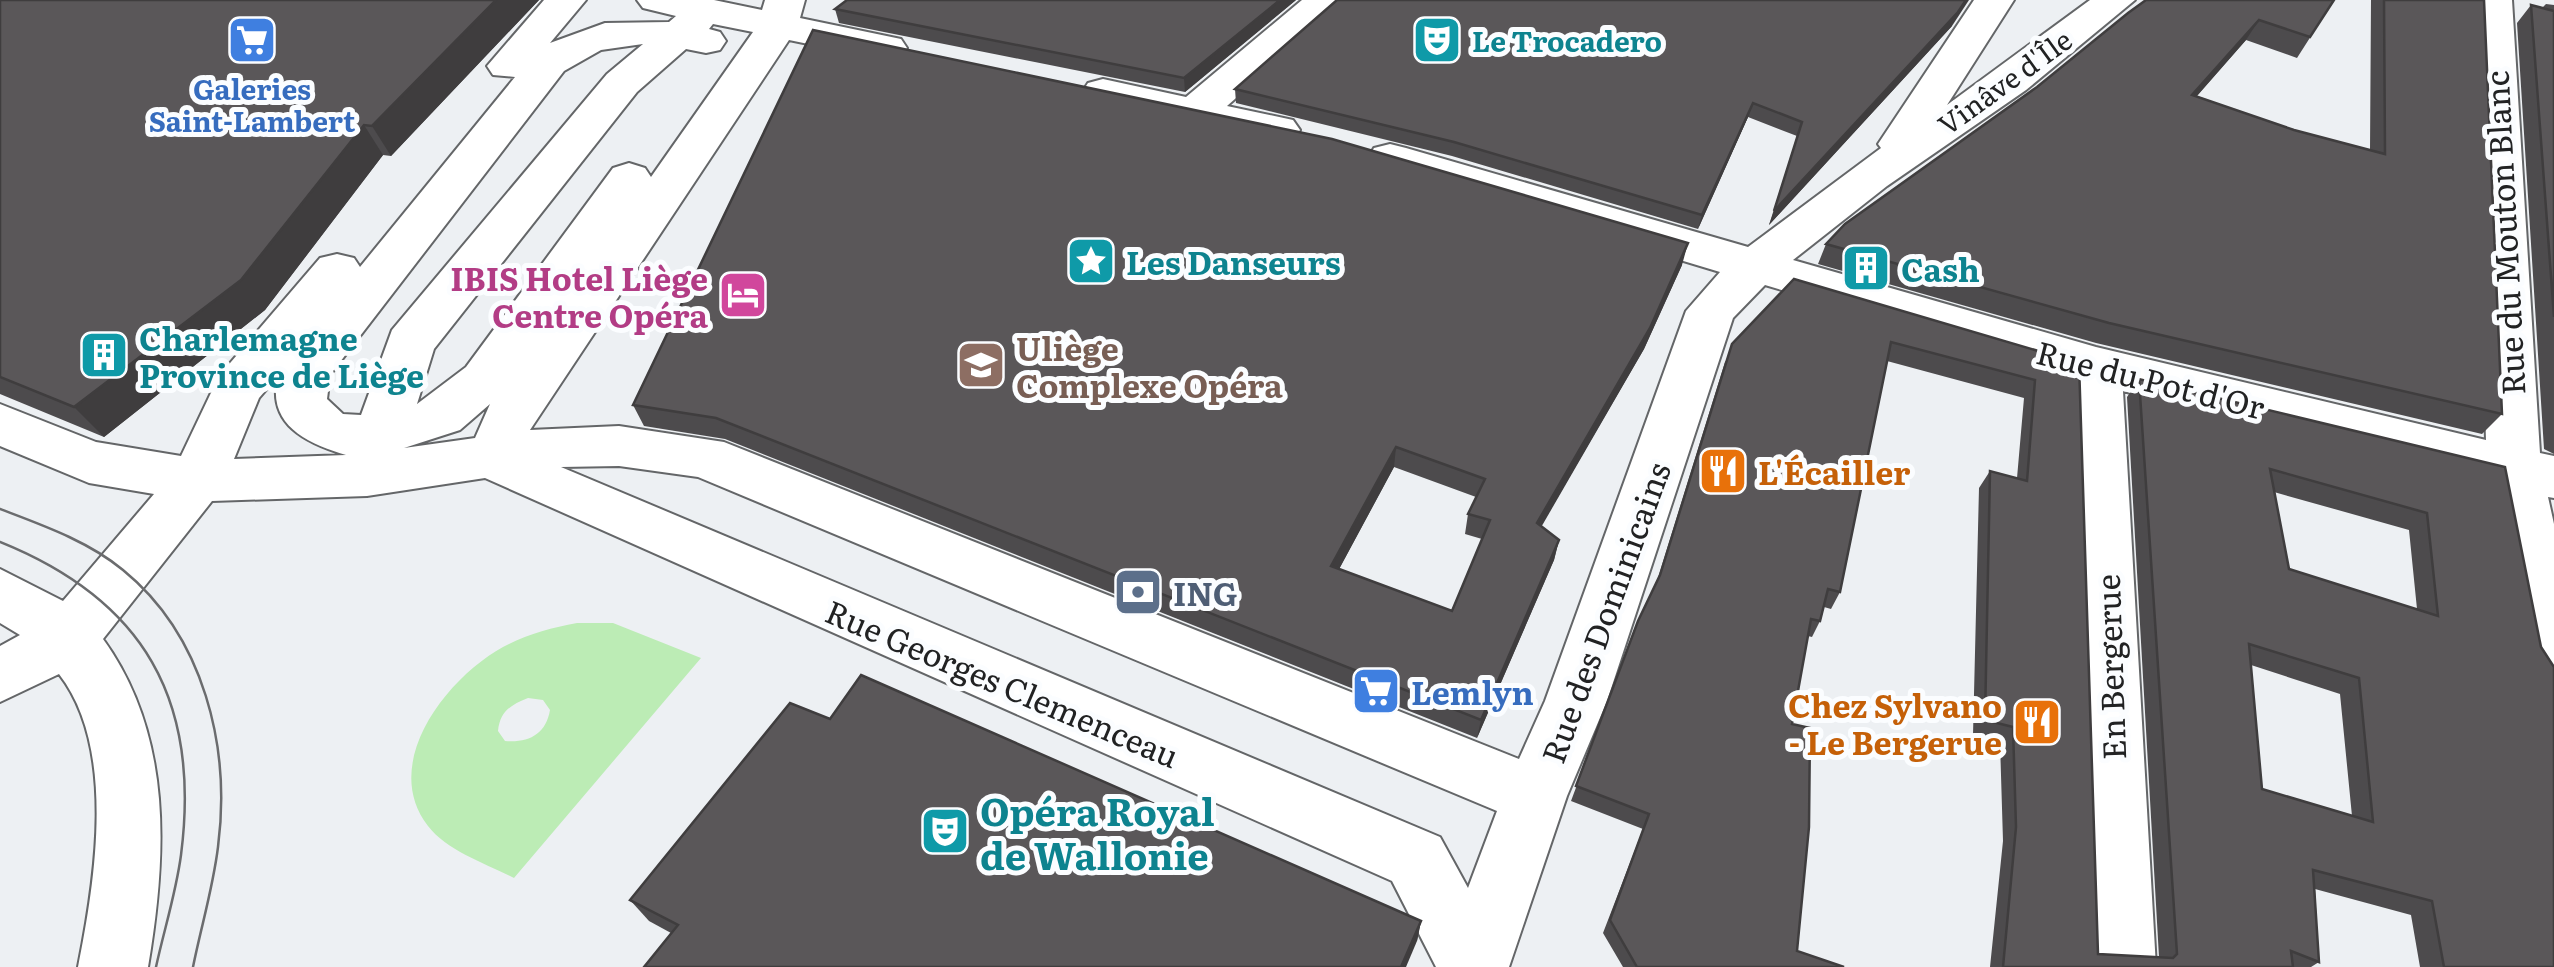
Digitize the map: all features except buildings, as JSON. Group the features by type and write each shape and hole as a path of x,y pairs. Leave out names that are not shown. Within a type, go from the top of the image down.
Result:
{"street":[{"path":"4,675 67,639 198,480 237,390 566,0"},
{"path":"374,455 441,416 484,380 697,50 781,13 823,0"},
{"path":"1196,110 1326,0"},
{"name":"Vinâve d'Île","path":"1751,268 1871,149 1994,0"},
{"name":"Vinâve d'Île","path":"1871,149 1978,104 2115,0"},
{"name":"Rue du Mouton Blanc","path":"2507,1 2534,471 2554,661"},
{"path":"374,455 410,343 622,83 781,13 936,58"},
{"path":"374,455 346,435 324,428 309,417 300,392 306,370 549,62 572,46 618,30 697,50"},
{"path":"499,447 697,50"},
{"name":"Rue du Pot d'Or","path":"1066,84 1196,110 1489,184 1751,268 2096,366 2534,471"},
{"name":"Rue des Dominicains","path":"1474,967 1535,796 1576,702 1711,311 1751,268"},
{"path":"237,390 410,343"},
{"name":"En Bergerue","path":"2096,366 2122,967"},
{"path":"0,424 90,462 198,480 272,481 374,455 499,447 620,446 705,457 1535,796"},
{"name":"Rue Georges Clemenceau","path":"499,447 508,468 1416,859 1474,967"},
{"path":"4,594 46,619 67,639 102,689 116,724 126,769 131,868 113,967"}],"green space":[{"path":"577,623 613,623 701,658 514,878 456,850 428,826 415,801 411,776 416,750 426,724 442,700 482,661 521,638","holes":["528,698 543,700 550,710 540,731 529,738 505,741 498,731 507,710"]}],"tram line":[{"path":"0,509 80,542 123,570 151,597 192,660 215,733 221,809 216,862 193,967"},
{"path":"0,542 50,566 92,594 126,626 152,662 170,703 181,749 185,799 179,869 156,967"}],"place":[{"name":"Galeries Saint-Lambert","path":"252,40"},
{"name":"Le Trocadero","path":"1437,40"},
{"name":"Les Danseurs","path":"1091,261"},
{"name":"Cash","path":"1866,268"},
{"name":"IBIS Hotel Liège Centre Opéra","path":"743,295"},
{"name":"Charlemagne Province de Liège","path":"104,355"},
{"name":"Uliège Complexe Opéra","path":"981,365"},
{"name":"L'Écailler","path":"1723,471"},
{"name":"ING","path":"1138,592"},
{"name":"Lemlyn","path":"1376,691"},
{"name":"Chez Sylvano - Le Bergerue","path":"2037,722"},
{"name":"Opéra Royal de Wallonie","path":"945,831"}]}
